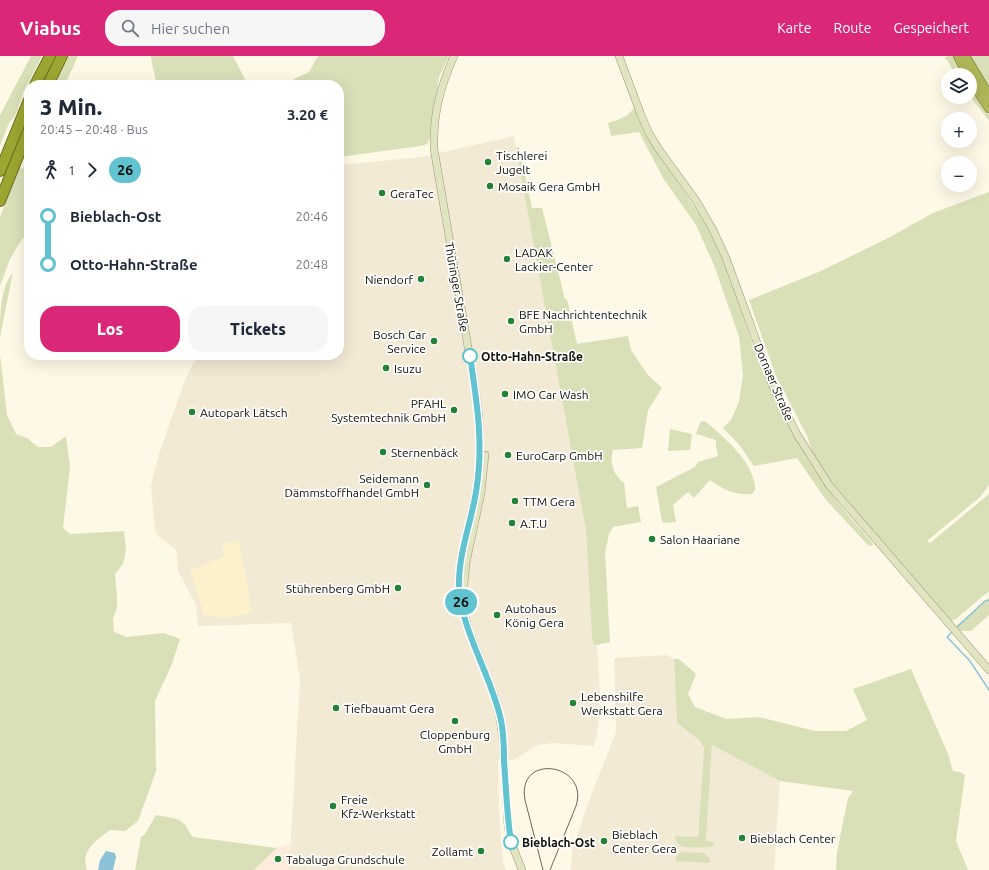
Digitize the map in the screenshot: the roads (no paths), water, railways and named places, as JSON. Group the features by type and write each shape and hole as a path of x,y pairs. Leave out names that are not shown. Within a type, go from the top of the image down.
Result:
{"highway":[{"path":"38,80 50,56"},
{"path":"50,80 62,56"},
{"path":"958,56 964,68"},
{"path":"965,56 989,96"},
{"path":"977,90 989,108"},
{"path":"0,171 24,112"},
{"path":"0,201 24,141"}],"main road":[{"name":"Thüringer Straße","path":"454,56 438,98 435,116 434,149 479,418 479,471 465,574 464,614 469,631 495,697 500,718 503,741 508,826 511,842 522,870"},
{"name":"Thüringer Straße","path":"459,56 444,96 439,124 438,149 480,387 484,427 485,452 483,480 469,539"},
{"name":"Dornaer Straße","path":"620,56 649,133 697,202 713,230 726,258 774,388 806,449 830,485 989,670"}],"water":[{"path":"106,851 115,853 116,857 113,870 98,870 100,860"}],"waterway":[{"path":"957,627 985,601 989,600"},
{"path":"951,633 947,637 970,661 989,690"}],"tram line":[{"path":"543,870 525,800 525,785 531,775 541,769 552,769 564,773 573,780 577,791 576,806 550,870"}],"place":[{"name":"Tischlerei Jugelt","path":"488,162"},
{"name":"Mosaik Gera GmbH","path":"490,186"},
{"name":"GeraTec","path":"382,193"},
{"name":"LADAK Lackier-Center","path":"507,259"},
{"name":"Niendorf","path":"421,279"},
{"name":"BFE Nachrichtentechnik GmbH","path":"511,321"},
{"name":"Bosch Car Service","path":"434,341"},
{"name":"Otto-Hahn-Straße","path":"470,356"},
{"name":"Isuzu","path":"386,368"},
{"name":"IMO Car Wash","path":"505,394"},
{"name":"PFAHL Systemtechnik GmbH","path":"454,410"},
{"name":"Autopark Lätsch","path":"192,412"},
{"name":"Sternenbäck","path":"383,452"},
{"name":"EuroCarp GmbH","path":"508,455"},
{"name":"Seidemann Dämmstoffhandel GmbH","path":"427,485"},
{"name":"TTM Gera","path":"515,501"},
{"name":"A.T.U","path":"512,523"},
{"name":"Salon Haariane","path":"652,539"},
{"name":"Stührenberg GmbH","path":"398,588"},
{"name":"Autohaus König Gera","path":"497,615"},
{"name":"Lebenshilfe Werkstatt Gera","path":"573,703"},
{"name":"Tiefbauamt Gera","path":"336,708"},
{"name":"Cloppenburg GmbH","path":"455,721"},
{"name":"Freie Kfz-Werkstatt","path":"333,806"},
{"name":"Bieblach Center","path":"742,838"},
{"name":"Bieblach Center Gera","path":"604,841"},
{"name":"Bieblach-Ost","path":"511,842"},
{"name":"Zollamt","path":"481,851"},
{"name":"Tabaluga Grundschule","path":"278,859"}]}
